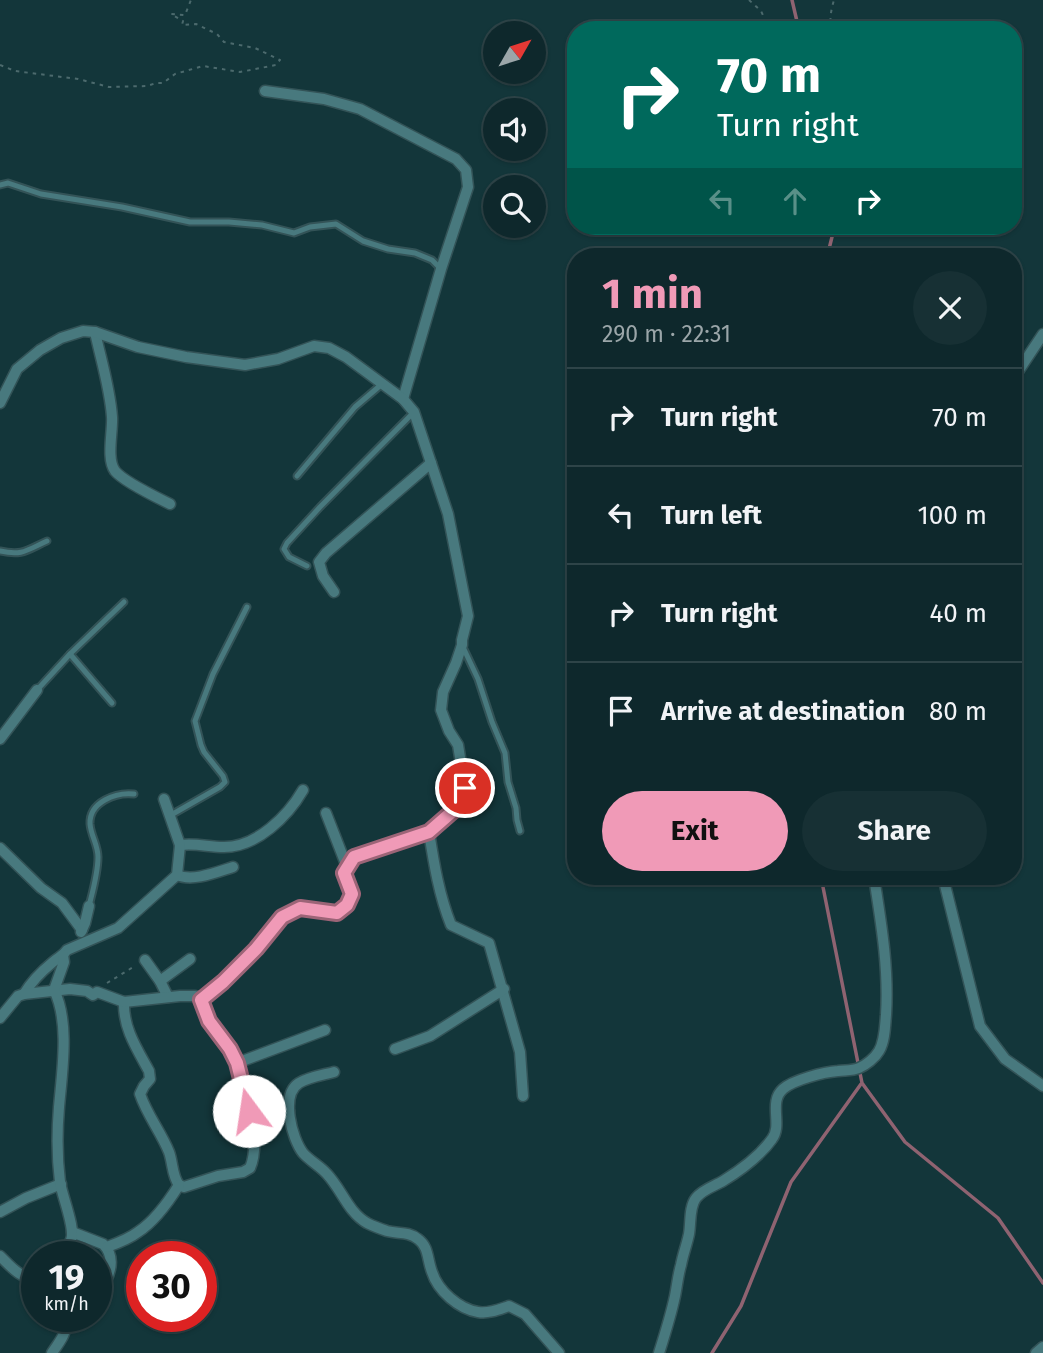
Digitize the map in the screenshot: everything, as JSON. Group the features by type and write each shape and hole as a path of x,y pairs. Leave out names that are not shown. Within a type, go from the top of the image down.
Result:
{"street":[{"path":"265,91 324,99 360,109 456,159 466,170 468,187 403,399"},
{"path":"0,403 16,369 61,338 83,331 95,332 138,347 245,365 278,359 314,346 329,348 346,357 403,399 414,412 448,514 468,616 462,645 443,692 441,710 458,745 465,788 461,804 429,832 354,857 344,873 352,894 347,905 337,913 300,908 282,917 256,949 201,1000"},
{"path":"95,332 112,416 112,466 124,479 170,504"},
{"path":"1022,366 1043,334"},
{"path":"334,592 323,576 319,562 326,553 431,463"},
{"path":"0,739 37,690"},
{"path":"180,845 227,847 242,844 278,823 291,810 303,790"},
{"path":"24,994 28,986 67,950 124,924 177,876 180,845 164,799"},
{"path":"326,813 347,867"},
{"path":"429,832 442,902 451,925 489,943 520,1052 523,1096"},
{"path":"0,848 41,888 62,903 82,930"},
{"path":"177,876 191,877 233,867"},
{"path":"659,1353 675,1297 696,1198 765,1149 775,1136 778,1094 783,1088 816,1076 858,1069 879,1052 885,1031 887,997 886,961 875,885"},
{"path":"945,885 980,1026 1005,1059 1043,1086"},
{"path":"76,946 89,906"},
{"path":"63,955 64,962 54,990 64,1048 58,1124 61,1184 73,1227 70,1241"},
{"path":"160,981 190,959"},
{"path":"145,960 168,997"},
{"path":"395,1049 430,1036 504,989"},
{"path":"0,1018 18,996 54,990 87,991 93,995 97,992 124,1002 195,996 201,1000 209,1021 237,1063 249,1111 253,1116 255,1148 250,1168 243,1172 179,1185 165,1143 140,1094 150,1079 149,1071 128,1031 124,1002"},
{"path":"237,1063 326,1030"},
{"path":"334,1072 299,1083 291,1093 289,1111 294,1134 303,1153 327,1172 354,1213 368,1223 388,1231 416,1237 426,1247 433,1276 440,1288 466,1308 481,1312 509,1306 525,1314 559,1353"},
{"path":"253,1116 289,1111"},
{"path":"0,1212 61,1184"},
{"path":"112,1245 146,1226 179,1185"},
{"path":"72,1232 95,1241"},
{"path":"0,1256 21,1274"},
{"path":"52,1353 64,1332"},
{"path":"1036,1353 1043,1348"}],"lane":[{"path":"0,185 8,183 41,194 122,207 190,222 262,225 294,233 310,227 335,224 363,241 388,249 415,253 432,260 441,268"},
{"path":"296,476 355,407 382,384"},
{"path":"307,566 289,557 284,550 287,543 414,412"},
{"path":"0,551 22,553 47,541"},
{"path":"37,690 124,602"},
{"path":"171,815 225,782 204,752 195,721 214,674 247,607"},
{"path":"462,645 478,678 505,753 508,782 520,831"},
{"path":"70,654 112,703"},
{"path":"89,906 98,854 90,826 92,813 99,803 109,798 120,794 134,794"}],"path":[{"path":"0,65 15,71 78,79 109,87 163,83 175,75 203,66 240,72 276,65 280,60 255,48 224,42 217,34 196,24 182,26 183,21 172,14 185,15 191,0"},
{"path":"749,0 761,11 766,21"},
{"path":"830,21 834,0"},
{"path":"97,992 145,960"}],"waterway":[{"path":"792,0 797,21"},
{"path":"829,248 832,235"},
{"path":"823,885 862,1083 905,1142 998,1218 1043,1283"},
{"path":"712,1353 741,1306 791,1182 861,1084"}],"route":[{"path":"249,1111 237,1063 209,1021 201,1000 223,982 289,912 300,908 337,913 347,905 352,894 344,873 354,857 429,832 461,804 465,788"}]}
